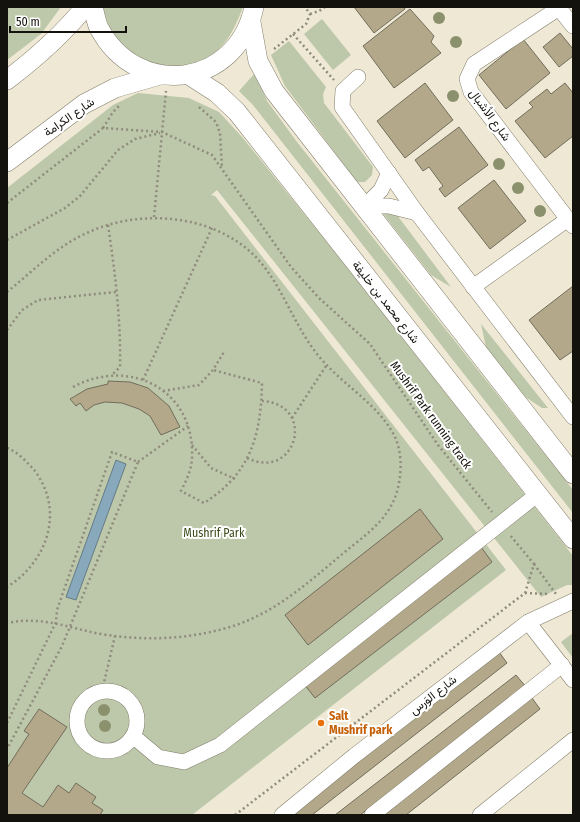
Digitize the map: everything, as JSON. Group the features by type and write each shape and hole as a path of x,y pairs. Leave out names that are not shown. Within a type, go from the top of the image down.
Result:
{"main road":[{"path":"7,80 38,57 67,30 85,7"},
{"path":"93,7 98,26 113,49 134,66 163,76 189,75 216,65 237,47 252,15"},
{"path":"252,15 258,61 274,91 573,474"},
{"name":"شارع محمد بن خليفة","path":"189,75 217,93 237,112 573,539"},
{"name":"شارع الكرامة","path":"7,162 84,104 115,88 163,76"}],"street":[{"path":"558,8 573,26"},
{"name":"شارع الأشبال","path":"558,8 474,64 467,79 471,92 571,222"},
{"path":"358,77 343,91 342,107 417,213 573,417"},
{"path":"365,206 381,190 389,173"},
{"path":"365,206 389,206 417,213"},
{"path":"474,287 571,222"},
{"path":"133,736 158,757 184,762 220,746 538,494"},
{"name":"شارع الوَرس","path":"282,815 360,751 528,622 565,600"},
{"path":"528,622 573,680"},
{"path":"372,815 562,665"},
{"path":"102,691 111,691 120,694 128,700 134,708 136,722 133,736 126,744 118,749 108,751 98,750 89,745 82,738 78,729 77,719 79,709 84,701 92,695 102,691"},
{"path":"480,815 573,740"}],"path":[{"path":"305,7 310,14"},
{"path":"270,52 306,24 310,14 325,7"},
{"path":"293,34 343,91"},
{"path":"154,217 162,132 163,76"},
{"path":"7,204 103,128 113,112 125,101"},
{"path":"199,107 216,122 220,133 222,168"},
{"name":"Mushrif Park running track","path":"103,128 162,132 212,155 292,267 319,298 370,344 438,445 565,600"},
{"path":"7,240 65,208 80,196 118,150 135,139 162,132"},
{"path":"7,292 64,246 89,232 108,225 154,217 181,220 212,228 240,243 262,263 281,292 306,338 326,366 369,402 395,437 400,461 398,486 392,504 381,521 293,595 260,615 233,626 195,636 162,639 115,636 56,622 37,621 7,623"},
{"path":"108,225 121,335 120,367 112,375"},
{"path":"143,380 212,228"},
{"path":"7,330 22,310 38,300 116,292"},
{"path":"162,392 199,385 214,370 224,352"},
{"path":"292,418 326,366"},
{"path":"73,387 98,376 112,375 128,376 143,380 162,392 176,405 188,426 192,444 192,461 188,477 181,491 204,503 218,494 234,479 247,458 256,435 262,402 262,383 214,370"},
{"path":"247,458 264,464 282,458 288,452 295,436 295,426 292,418 279,405 262,402"},
{"path":"7,749 62,646 138,462 188,426"},
{"path":"192,444 211,468 234,479"},
{"path":"7,448 28,462 40,479 48,498 50,519 47,540 38,558 25,575 7,587"},
{"path":"7,723 56,622 57,610 112,452 138,462"},
{"path":"235,815 525,593 534,564"},
{"path":"525,593 565,600"},
{"path":"102,691 115,636"}],"green space":[{"path":"7,7 61,7 41,34 7,60"},
{"path":"103,7 243,7 231,33 221,47 205,59 188,65 169,66 151,62 134,53 119,41 109,26"},
{"path":"322,19 351,55 333,70 304,34"},
{"path":"289,41 326,87 323,94 324,103 373,167 372,175 365,182 357,182 285,86 271,55"},
{"path":"255,73 267,101 297,142 573,490 573,513 253,105 239,91"},
{"name":"Mushrif Park","path":"138,93 189,98 219,112 242,137 351,272 573,556 573,585 567,585 541,597 217,190 211,195 215,196 506,570 192,815 7,815 7,188 113,105"},
{"path":"381,211 394,211 451,287 431,275"},
{"path":"481,324 548,408 542,408 521,394 486,347"},
{"path":"573,633 573,658 561,642"}],"water":[{"path":"116,460 126,464 76,600 66,597"}],"building":[{"path":"354,7 404,7 405,9 374,33"},
{"path":"410,9 434,36 431,42 441,53 394,88 363,46"},
{"path":"560,33 573,49 573,56 559,67 543,47"},
{"path":"523,39 550,73 506,109 479,75"},
{"path":"425,83 453,120 405,158 377,121"},
{"path":"565,83 573,93 573,136 545,158 515,121 533,107 529,103 547,89 551,94"},
{"path":"459,127 488,165 445,197 439,189 443,186 429,167 423,171 415,160"},
{"path":"494,180 526,221 490,249 458,208"},
{"path":"573,286 573,351 560,360 529,320"},
{"path":"108,381 130,382 148,388 169,406 180,427 161,435 150,416 139,409 122,403 105,402 94,405 86,411 80,403 76,406 70,399 87,389 108,384"},
{"path":"420,509 443,539 308,645 285,615"},
{"path":"481,547 492,562 315,698 304,684"},
{"path":"499,652 507,663 312,815 291,815"},
{"path":"516,675 526,687 360,815 335,815"},
{"path":"532,698 540,709 406,815 384,815"},
{"path":"39,709 67,727 22,793 43,807 58,785 69,793 76,783 96,797 92,803 103,810 100,815 7,815 7,768 29,734 24,731"}],"place":[{"name":"Salt Mushrif park","path":"321,723"}]}
